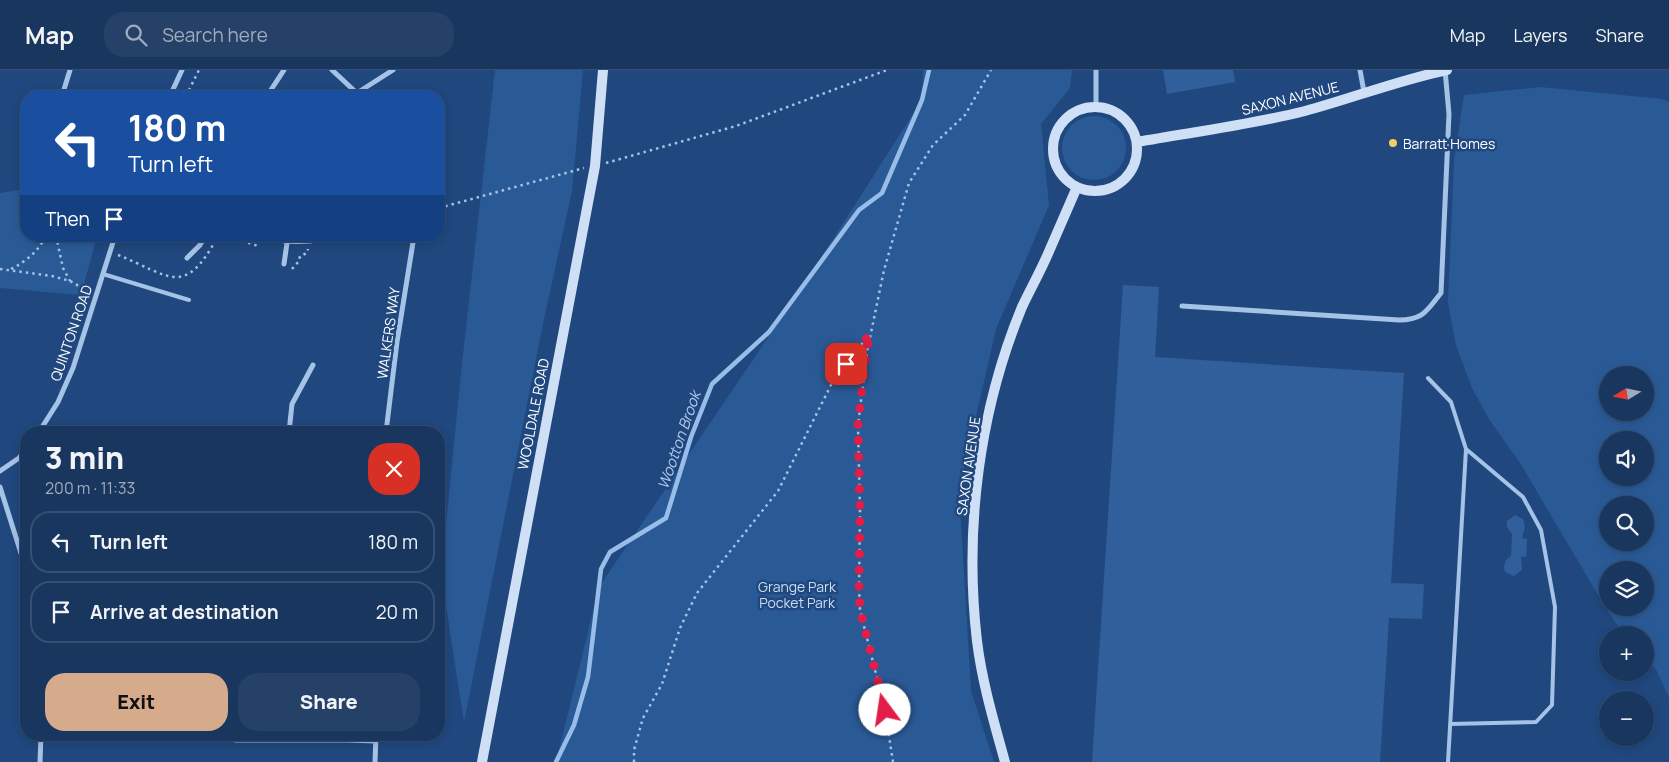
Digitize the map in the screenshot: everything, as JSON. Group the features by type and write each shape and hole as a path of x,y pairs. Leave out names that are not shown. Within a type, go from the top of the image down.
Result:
{"street":[{"path":"64,90 70,70"},
{"path":"173,90 182,70"},
{"path":"271,90 284,70"},
{"path":"332,70 353,90"},
{"path":"365,90 393,70"},
{"name":"WOOLDALE ROAD","path":"482,762 594,166 603,70"},
{"path":"1096,70 1096,106"},
{"path":"1360,70 1364,92"},
{"path":"1182,306 1399,320 1413,320 1423,314 1441,293 1449,114 1446,70"},
{"name":"SAXON AVENUE","path":"1137,142 1247,124 1305,111 1399,81 1446,70"},
{"path":"1096,106 1115,111 1126,120 1137,142 1136,159 1130,173 1115,186 1091,191 1077,187 1061,174 1054,159 1053,144 1061,124 1071,113 1085,107 1096,106"},
{"name":"SAXON AVENUE","path":"1005,762 987,698 977,641 972,572 976,492 985,427 1004,358 1022,308 1077,187"},
{"name":"QUINTON ROAD","path":"43,426 58,402 73,368 113,242"},
{"path":"186,258 202,242"},
{"path":"284,264 287,242"},
{"name":"WALKERS WAY","path":"387,426 397,342 413,242"},
{"path":"290,426 292,404 313,365"},
{"path":"0,471 20,457"},
{"path":"0,487 20,550"},
{"path":"40,762 41,741"},
{"path":"361,741 376,742 375,762"}],"lane":[{"path":"103,274 189,300"},
{"path":"1428,378 1451,402 1466,450 1448,762"},
{"path":"1450,724 1536,722 1552,705 1555,607 1542,530 1523,497 1466,450"}],"path":[{"path":"189,90 199,70"},
{"path":"445,206 736,126 887,70"},
{"path":"893,762 885,710 860,610 858,425 866,352 884,270 909,183 933,145 964,115 991,70"},
{"path":"10,270 32,255 43,242"},
{"path":"57,242 63,268 70,281"},
{"path":"110,252 165,276 175,278 187,276 203,260 214,242"},
{"path":"0,268 52,276 70,281 96,295"},
{"path":"634,762 634,750 643,718 662,684 680,628 697,593 778,491 834,379 870,334"}],"green space":[{"path":"495,70 583,70 572,191 544,319 464,722 445,600 445,534"},
{"name":"Grange Park Pocket Park","path":"923,70 1072,70 1070,88 1041,124 1049,205 996,329 959,490 971,691 994,762 556,762 599,587 801,289 922,100"},
{"path":"1540,87 1662,99 1669,102 1669,698 1654,668 1654,626 1618,626 1611,616 1654,616 1654,561 1599,561 1599,597 1522,466 1489,419 1472,388 1456,345 1448,303 1454,161 1464,95"},
{"path":"1094,116 1112,122 1120,130 1126,148 1120,166 1112,174 1094,180 1076,174 1068,166 1062,148 1068,130 1076,122"},
{"path":"20,190 20,242 95,242 81,295 0,288 0,193"}],"building":[{"path":"1163,70 1233,70 1235,82 1167,94"},
{"path":"1123,285 1159,287 1155,357 1404,373 1391,583 1424,584 1422,619 1389,618 1380,762 1092,762"},
{"path":"1515,515 1523,519 1525,526 1522,538 1527,539 1526,557 1521,556 1522,570 1514,576 1505,572 1504,566 1506,560 1511,556 1512,534 1507,527 1507,521"}],"waterway":[{"name":"Wootton Brook","path":"556,762 574,725 588,677 601,569 610,552 666,518 691,437 712,384 769,332 859,210 882,193 922,100 929,70"}],"place":[{"name":"Barratt Homes","path":"1393,143"}],"route":[{"path":"846,364 870,334 866,352 858,425 859,587 860,610 885,710"}]}
